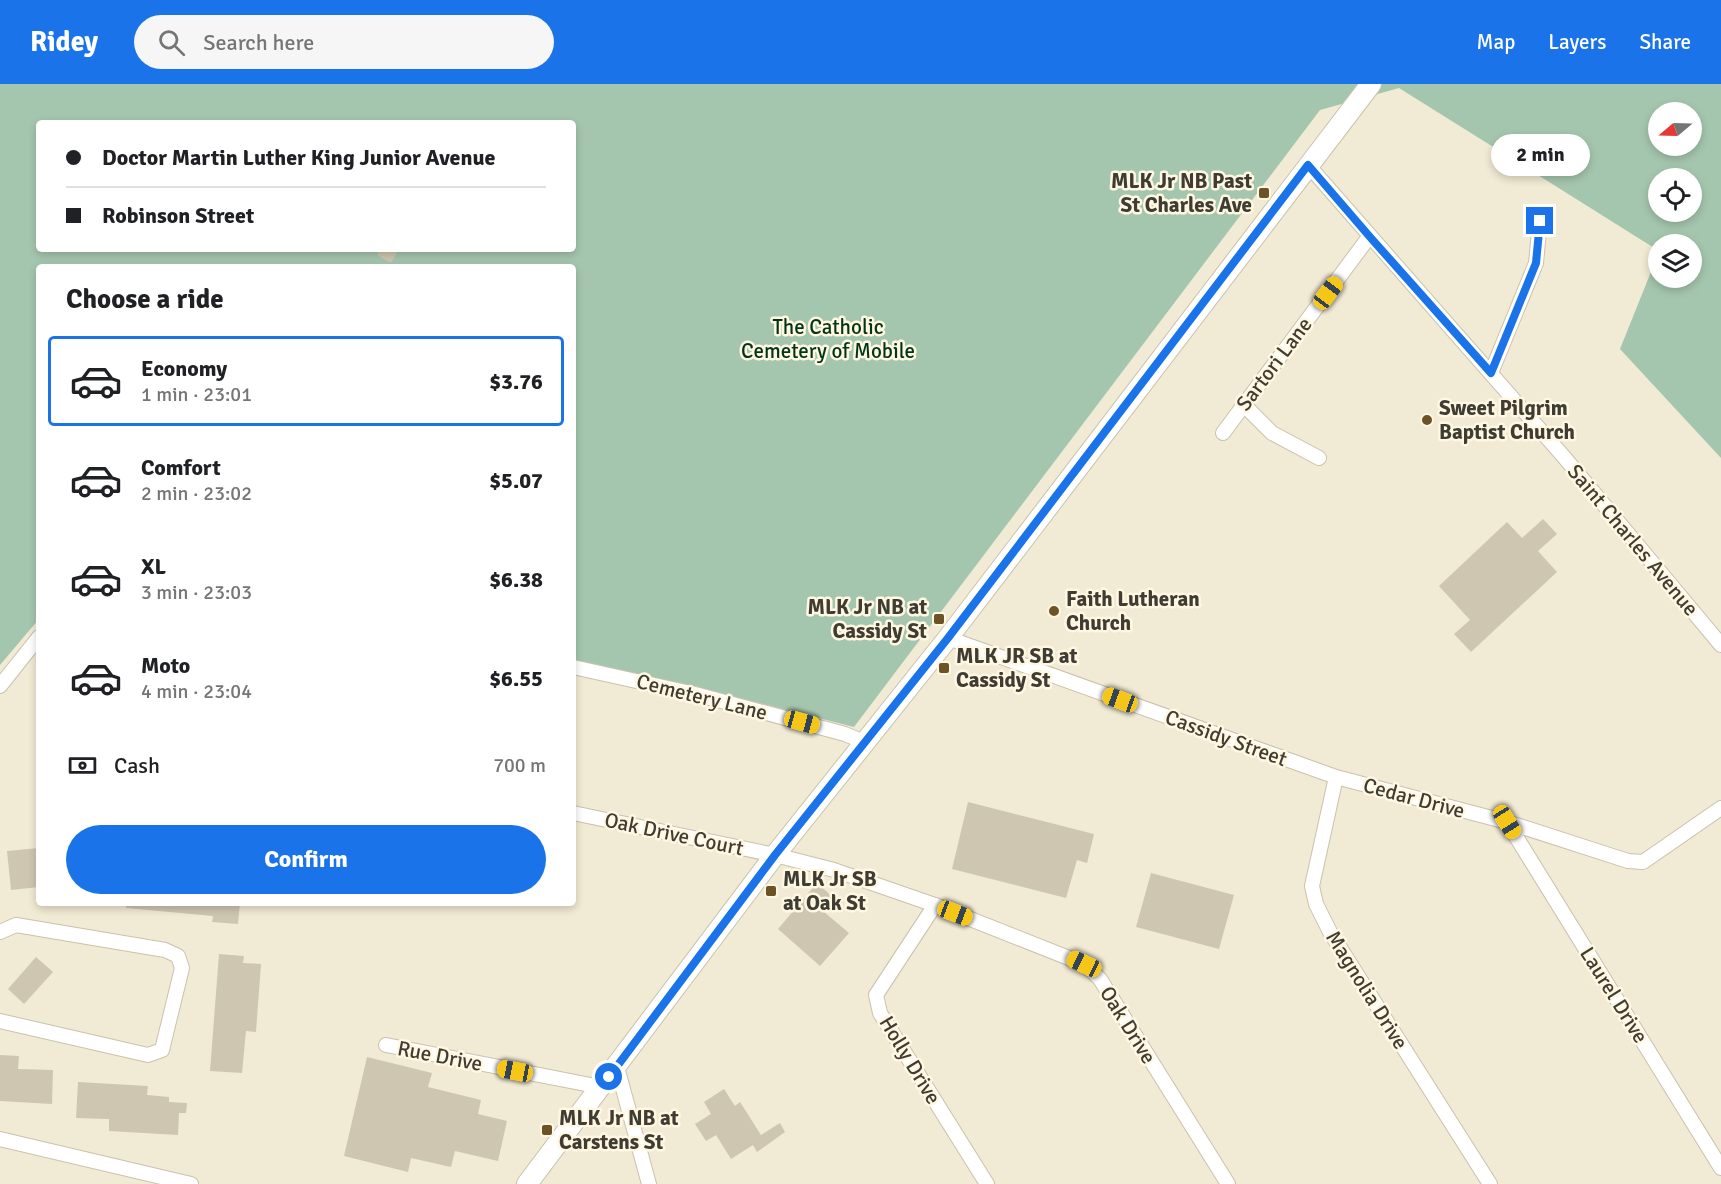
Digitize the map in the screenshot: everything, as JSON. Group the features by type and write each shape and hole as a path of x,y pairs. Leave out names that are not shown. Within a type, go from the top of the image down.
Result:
{"main road":[{"path":"527,1184 775,855 948,638 1371,84"}],"street":[{"name":"Saint Charles Avenue","path":"1308,165 1589,486 1721,645"},
{"path":"1491,373 1536,263 1540,221"},
{"name":"Sartori Lane","path":"1223,433 1370,237"},
{"path":"1244,405 1272,433 1319,459"},
{"name":"Cassidy Street","path":"948,638 1336,777"},
{"path":"0,686 36,641"},
{"name":"Cemetery Lane","path":"576,668 695,694 845,734 864,742"},
{"name":"Cedar Drive","path":"1336,777 1507,822 1628,861 1643,862 1721,808"},
{"name":"Magnolia Drive","path":"1336,777 1312,886 1316,904 1330,932 1490,1184"},
{"name":"Oak Drive Court","path":"576,814 775,855"},
{"name":"Laurel Drive","path":"1507,822 1721,1168"},
{"name":"Oak Drive","path":"775,855 834,870 935,905 1084,964 1100,979 1228,1184"},
{"name":"Holly Drive","path":"935,905 876,995 880,1013 987,1184"},
{"path":"0,932 16,925 165,950 178,956 182,968 162,1050 148,1055 0,1021"},
{"name":"Rue Drive","path":"386,1045 601,1087"},
{"path":"617,1066 649,1184"},
{"path":"0,1139 191,1184"}],"green space":[{"name":"The Catholic Cemetery of Mobile","path":"0,84 1721,84 1721,458 1620,349 1648,279 1648,288 1702,288 1702,234 1648,234 1648,244 1399,88 1320,110 854,727 688,685 576,661 576,264 36,264 36,623 0,665"}],"building":[{"path":"379,252 397,252 391,263 377,255"},
{"path":"1543,519 1557,534 1538,551 1557,572 1471,652 1454,634 1470,620 1439,586 1507,522 1522,538"},
{"path":"968,802 1094,834 1087,863 1077,860 1066,898 952,869"},
{"path":"36,848 36,887 11,890 7,851"},
{"path":"1151,873 1234,895 1219,949 1136,927"},
{"path":"817,883 835,899 824,912 849,933 820,966 778,929"},
{"path":"126,906 240,906 238,924 212,922 213,916 126,908"},
{"path":"219,954 244,956 243,963 261,964 256,1032 246,1031 242,1073 210,1071"},
{"path":"36,957 53,972 24,1004 8,989"},
{"path":"0,1055 19,1056 18,1069 53,1070 52,1104 0,1101"},
{"path":"367,1057 432,1073 428,1087 481,1100 478,1114 507,1121 498,1161 455,1151 451,1167 411,1158 408,1172 344,1156"},
{"path":"78,1082 148,1086 147,1095 169,1097 169,1102 187,1103 186,1113 179,1113 178,1135 109,1131 109,1119 76,1118"},
{"path":"724,1089 735,1106 740,1102 761,1135 780,1123 785,1132 757,1152 753,1145 731,1159 716,1135 706,1141 695,1124 711,1114 704,1102"}],"place":[{"name":"MLK Jr NB Past St Charles Ave","path":"1264,193"},
{"name":"Sweet Pilgrim Baptist Church","path":"1427,420"},
{"name":"Faith Lutheran Church","path":"1054,611"},
{"name":"MLK Jr NB at Cassidy St","path":"939,619"},
{"name":"MLK JR SB at Cassidy St","path":"944,668"},
{"name":"MLK Jr SB at Oak St","path":"771,891"},
{"name":"MLK Jr NB at Carstens St","path":"547,1130"}],"route":[{"path":"609,1077 775,855 948,638 1308,165 1491,373 1536,263 1540,221"}]}
